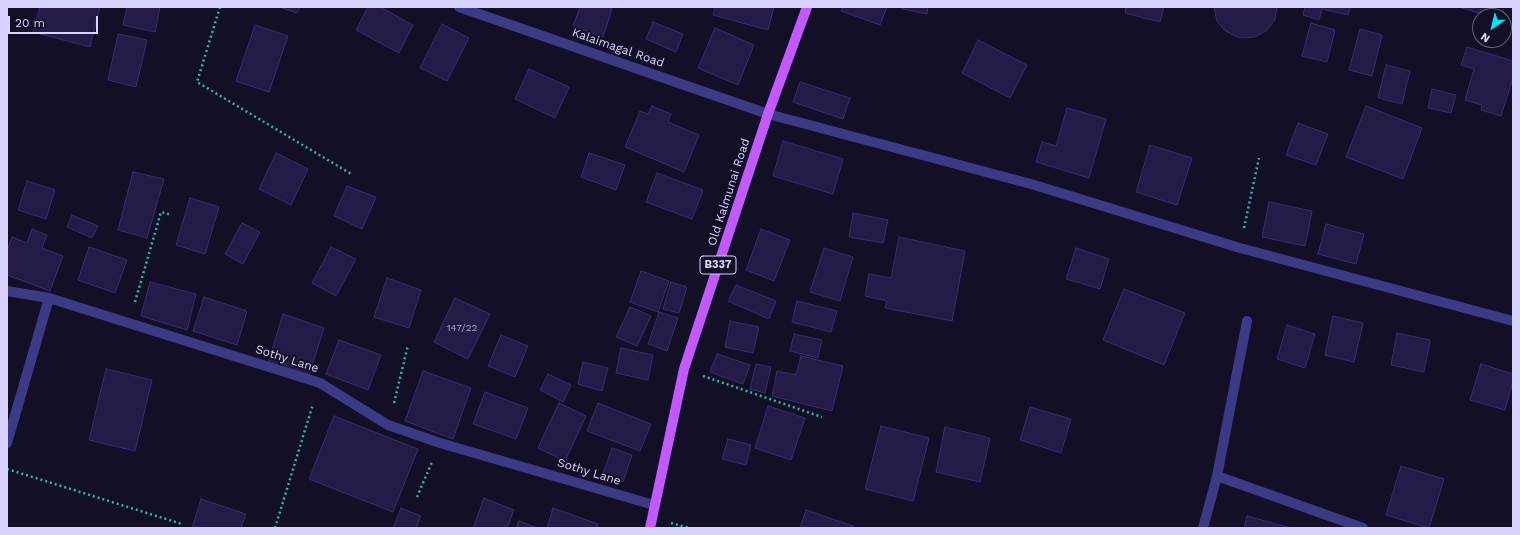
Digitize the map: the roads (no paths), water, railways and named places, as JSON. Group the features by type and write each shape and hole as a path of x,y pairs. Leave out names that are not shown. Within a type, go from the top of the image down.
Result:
{"main road":[{"name":"Old Kalmunai Road","path":"650,528 684,369 768,114 807,7"}],"street":[{"name":"Kalaimagal Road","path":"459,7 768,114 1030,184 1240,248 1513,321"},
{"name":"Sothy Lane","path":"7,291 49,298 320,382 388,425 440,443 654,505"},
{"path":"7,443 49,298"},
{"path":"1203,528 1217,476 1247,321"},
{"path":"1217,476 1363,528"}]}
